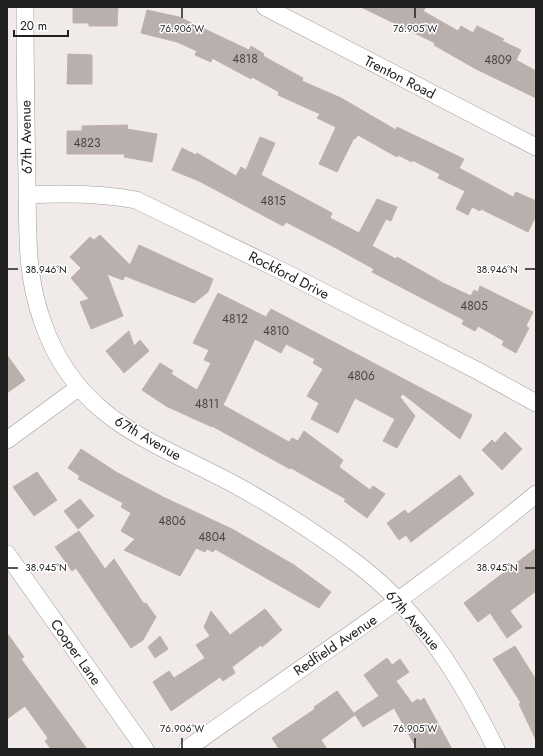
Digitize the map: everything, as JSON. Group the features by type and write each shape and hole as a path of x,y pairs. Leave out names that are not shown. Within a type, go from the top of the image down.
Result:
{"street":[{"name":"67th Avenue","path":"25,7 27,241 32,290 43,325 61,361 78,388 97,407 145,439 238,486 285,514 356,563 400,601 440,650 462,685 496,749"},
{"name":"Trenton Road","path":"265,7 536,147"},
{"name":"Rockford Drive","path":"27,195 113,195 136,200 206,232 478,371 536,403"},
{"path":"7,440 78,388"},
{"name":"Redfield Avenue","path":"187,749 400,601 498,526 536,494"},
{"name":"Cooper Lane","path":"7,554 145,749"}],"building":[{"path":"73,7 118,7 117,26 89,26 89,23 73,23"},
{"path":"361,7 426,7 423,11 458,31 461,26 473,33 477,26 504,39 502,41 521,50 516,60 536,71 536,98 476,69 434,45 435,43"},
{"path":"147,10 179,17 249,50 251,46 264,54 263,56 303,78 302,81 341,98 396,130 397,127 464,159 459,168 513,197 516,192 536,201 536,216 528,232 481,209 480,211 472,207 468,215 456,209 465,191 438,178 440,174 412,160 412,162 398,155 397,157 358,135 355,139 354,138 337,172 319,164 336,127 317,118 320,114 278,95 279,92 252,77 251,79 212,58 211,62 195,55 197,51 177,42 141,33"},
{"path":"68,54 92,55 92,84 67,84"},
{"path":"128,125 127,129 157,134 152,162 124,157 125,154 67,154 67,131 82,131 82,126"},
{"path":"260,137 275,143 261,175 332,213 330,218 359,233 377,199 397,207 391,221 386,219 372,246 396,259 397,257 443,283 471,296 474,290 478,292 480,286 533,312 526,326 529,328 516,353 502,345 504,341 478,326 475,331 462,324 464,320 372,272 374,269 334,247 286,222 283,226 199,181 172,170 182,148 196,155 197,153 236,176 241,167 246,170"},
{"path":"100,235 130,265 139,245 213,279 208,292 194,303 125,276 123,280 107,274 123,316 91,329 80,302 89,299 71,278 81,268 70,257 90,237 94,240"},
{"path":"218,293 266,317 271,309 472,415 460,439 403,394 400,397 415,416 397,448 383,441 395,419 355,398 338,433 311,419 319,403 307,396 323,369 313,363 315,359 286,344 281,353 255,339 223,405 289,442 292,438 298,441 304,431 343,460 339,467 370,490 373,486 385,494 367,518 344,501 346,499 291,468 290,469 212,426 166,406 142,390 160,363 173,371 171,374 197,390 211,363 204,360 209,350 193,343"},
{"path":"129,331 134,346 140,340 149,351 124,373 106,351"},
{"path":"7,355 25,380 7,393"},
{"path":"505,432 522,449 502,470 482,450 492,440 495,443"},
{"path":"81,449 116,472 163,497 232,529 294,565 331,592 319,608 215,549 213,552 207,549 205,552 196,548 180,576 124,550 135,539 121,531 131,513 121,507 123,503 78,479 80,476 68,468"},
{"path":"37,472 57,500 34,516 13,487"},
{"path":"460,475 474,494 411,542 406,535 399,540 387,523 405,510 408,514"},
{"path":"80,499 94,516 78,529 64,511"},
{"path":"79,531 105,569 114,559 144,604 146,603 156,617 143,640 131,648 76,568 72,571 55,547"},
{"path":"536,548 536,591 510,611 522,627 507,638 490,613 478,622 464,603"},
{"path":"265,609 282,630 262,647 261,645 232,667 235,673 223,681 220,677 171,711 153,682 169,671 174,678 205,658 196,645 210,636 204,627 211,611 230,635"},
{"path":"7,633 24,657 21,659 87,749 51,749 45,741 48,738 25,706 7,719"},
{"path":"160,636 168,649 155,658 148,647"},
{"path":"515,646 536,680 536,740 519,704 521,703 493,659"},
{"path":"387,658 392,665 400,659 409,672 396,681 412,703 418,699 420,701 424,698 452,749 417,749 394,708 363,727 354,713 379,696 364,675"},
{"path":"337,691 355,715 321,740 327,749 279,749 272,738 315,709 314,707"}]}
